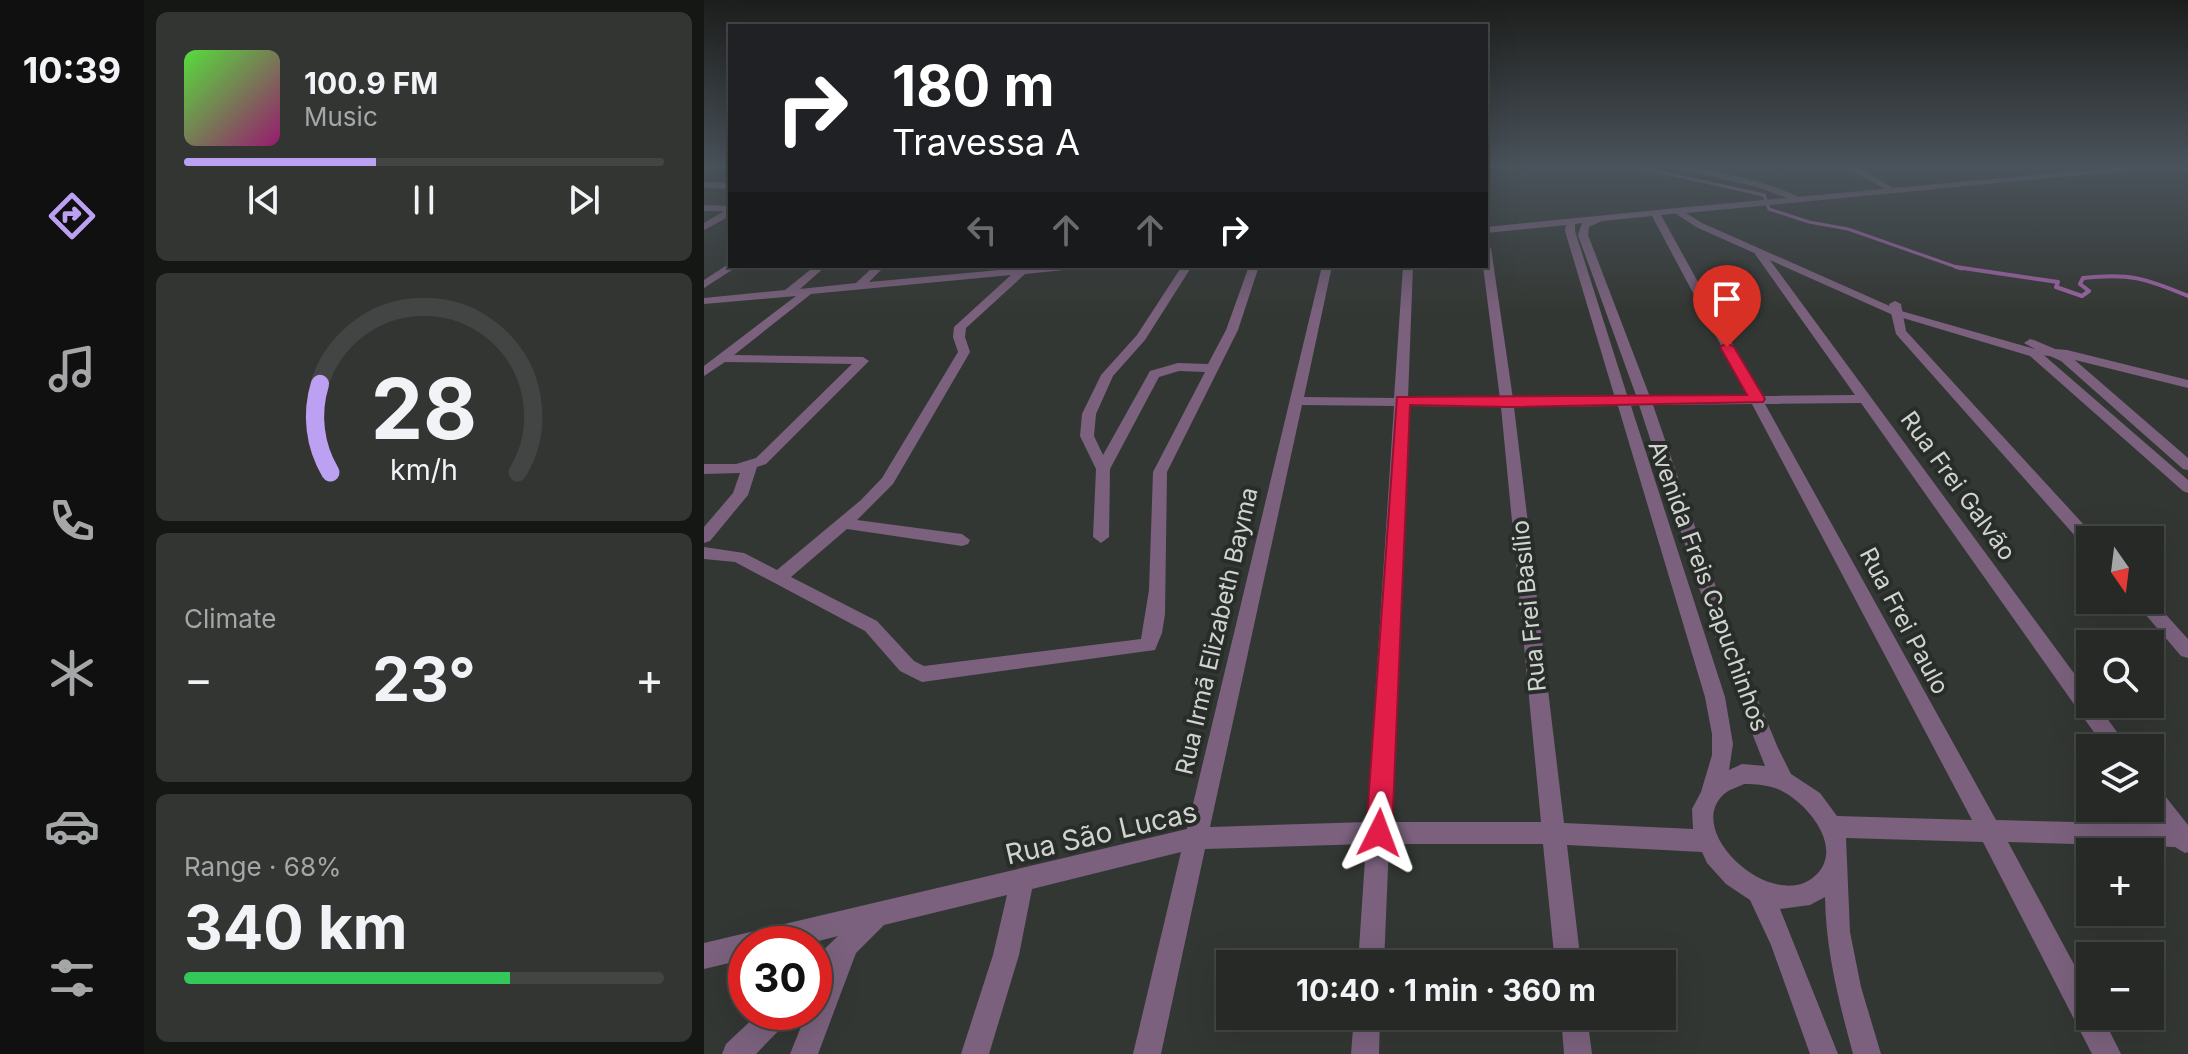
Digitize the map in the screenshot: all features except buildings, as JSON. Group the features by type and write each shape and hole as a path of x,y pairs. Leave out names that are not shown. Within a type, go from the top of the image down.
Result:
{"street":[{"path":"704,227 722,216"},
{"path":"1488,230 1621,216"},
{"name":"Rua Frei Paulo","path":"1657,216 1990,831 2107,1054"},
{"path":"1685,216 1760,254 1896,308 2034,353 2188,488"},
{"path":"1705,216 1714,225 1896,308 2188,384"},
{"name":"Avenida Freis Capuchinhos","path":"1602,218 1585,225 1583,235 1738,678 1783,781"},
{"name":"Avenida Freis Capuchinhos","path":"1571,221 1571,235 1607,356 1624,401 1721,721 1723,765 1711,790"},
{"name":"Rua Frei Galvão","path":"1760,254 2107,734"},
{"name":"Rua Frei Basílio","path":"1488,263 1507,403 1567,950"},
{"path":"704,285 728,268"},
{"path":"787,294 819,268"},
{"path":"859,286 878,268"},
{"path":"704,301 1053,268"},
{"path":"1103,469 1087,436 1094,400 1107,375 1141,337 1186,268"},
{"path":"704,553 738,557 871,626 907,666 922,674 1148,645 1154,636 1158,583 1156,498 1160,472 1232,330 1253,268"},
{"name":"Rua Irmã Elizabeth Bayma","path":"1147,1054 1327,268"},
{"path":"1372,950 1408,268"},
{"path":"780,577 888,481 964,352 959,337 960,327 1022,271"},
{"path":"704,372 807,292"},
{"path":"1896,308 1900,332 2076,527"},
{"path":"2034,353 2054,351 2188,466"},
{"path":"704,469 750,466 761,461 863,361 724,358"},
{"path":"1101,537 1103,469 1154,374 1178,367 1212,368"},
{"path":"1296,401 1507,403 1862,399"},
{"path":"704,537 740,495 750,466"},
{"path":"843,523 962,540"},
{"path":"2155,614 2188,651"},
{"path":"1836,869 1825,885 1806,895 1784,897 1759,892 1737,879 1718,861 1706,841 1702,820 1704,804 1711,790 1725,779 1742,774 1762,774 1802,792 1819,807 1832,827 1838,849 1838,932 1848,987 1867,1054"},
{"path":"2164,812 2186,840"},
{"path":"1832,827 2186,840"},
{"name":"Rua São Lucas","path":"830,926 1196,838 1379,833 1554,833 1706,841"},
{"path":"975,1054 1002,970 1022,882"},
{"path":"1759,892 1782,941 1824,1054"},
{"path":"832,960 876,915"},
{"path":"804,1054 847,945"},
{"path":"704,956 728,950"},
{"path":"736,1054 761,1030"},
{"path":"1365,1054 1366,1030"},
{"path":"1575,1030 1578,1054"}],"waterway":[{"path":"1791,216 1848,229 1957,267"},
{"path":"1957,267 2058,282 2056,287 2082,296 2089,291 2080,284 2083,278 2113,276 2148,281 2188,296"},
{"path":"1957,267 1962,269"}],"route":[{"path":"1379,833 1403,400 1507,403 1757,399 1727,347"}]}
